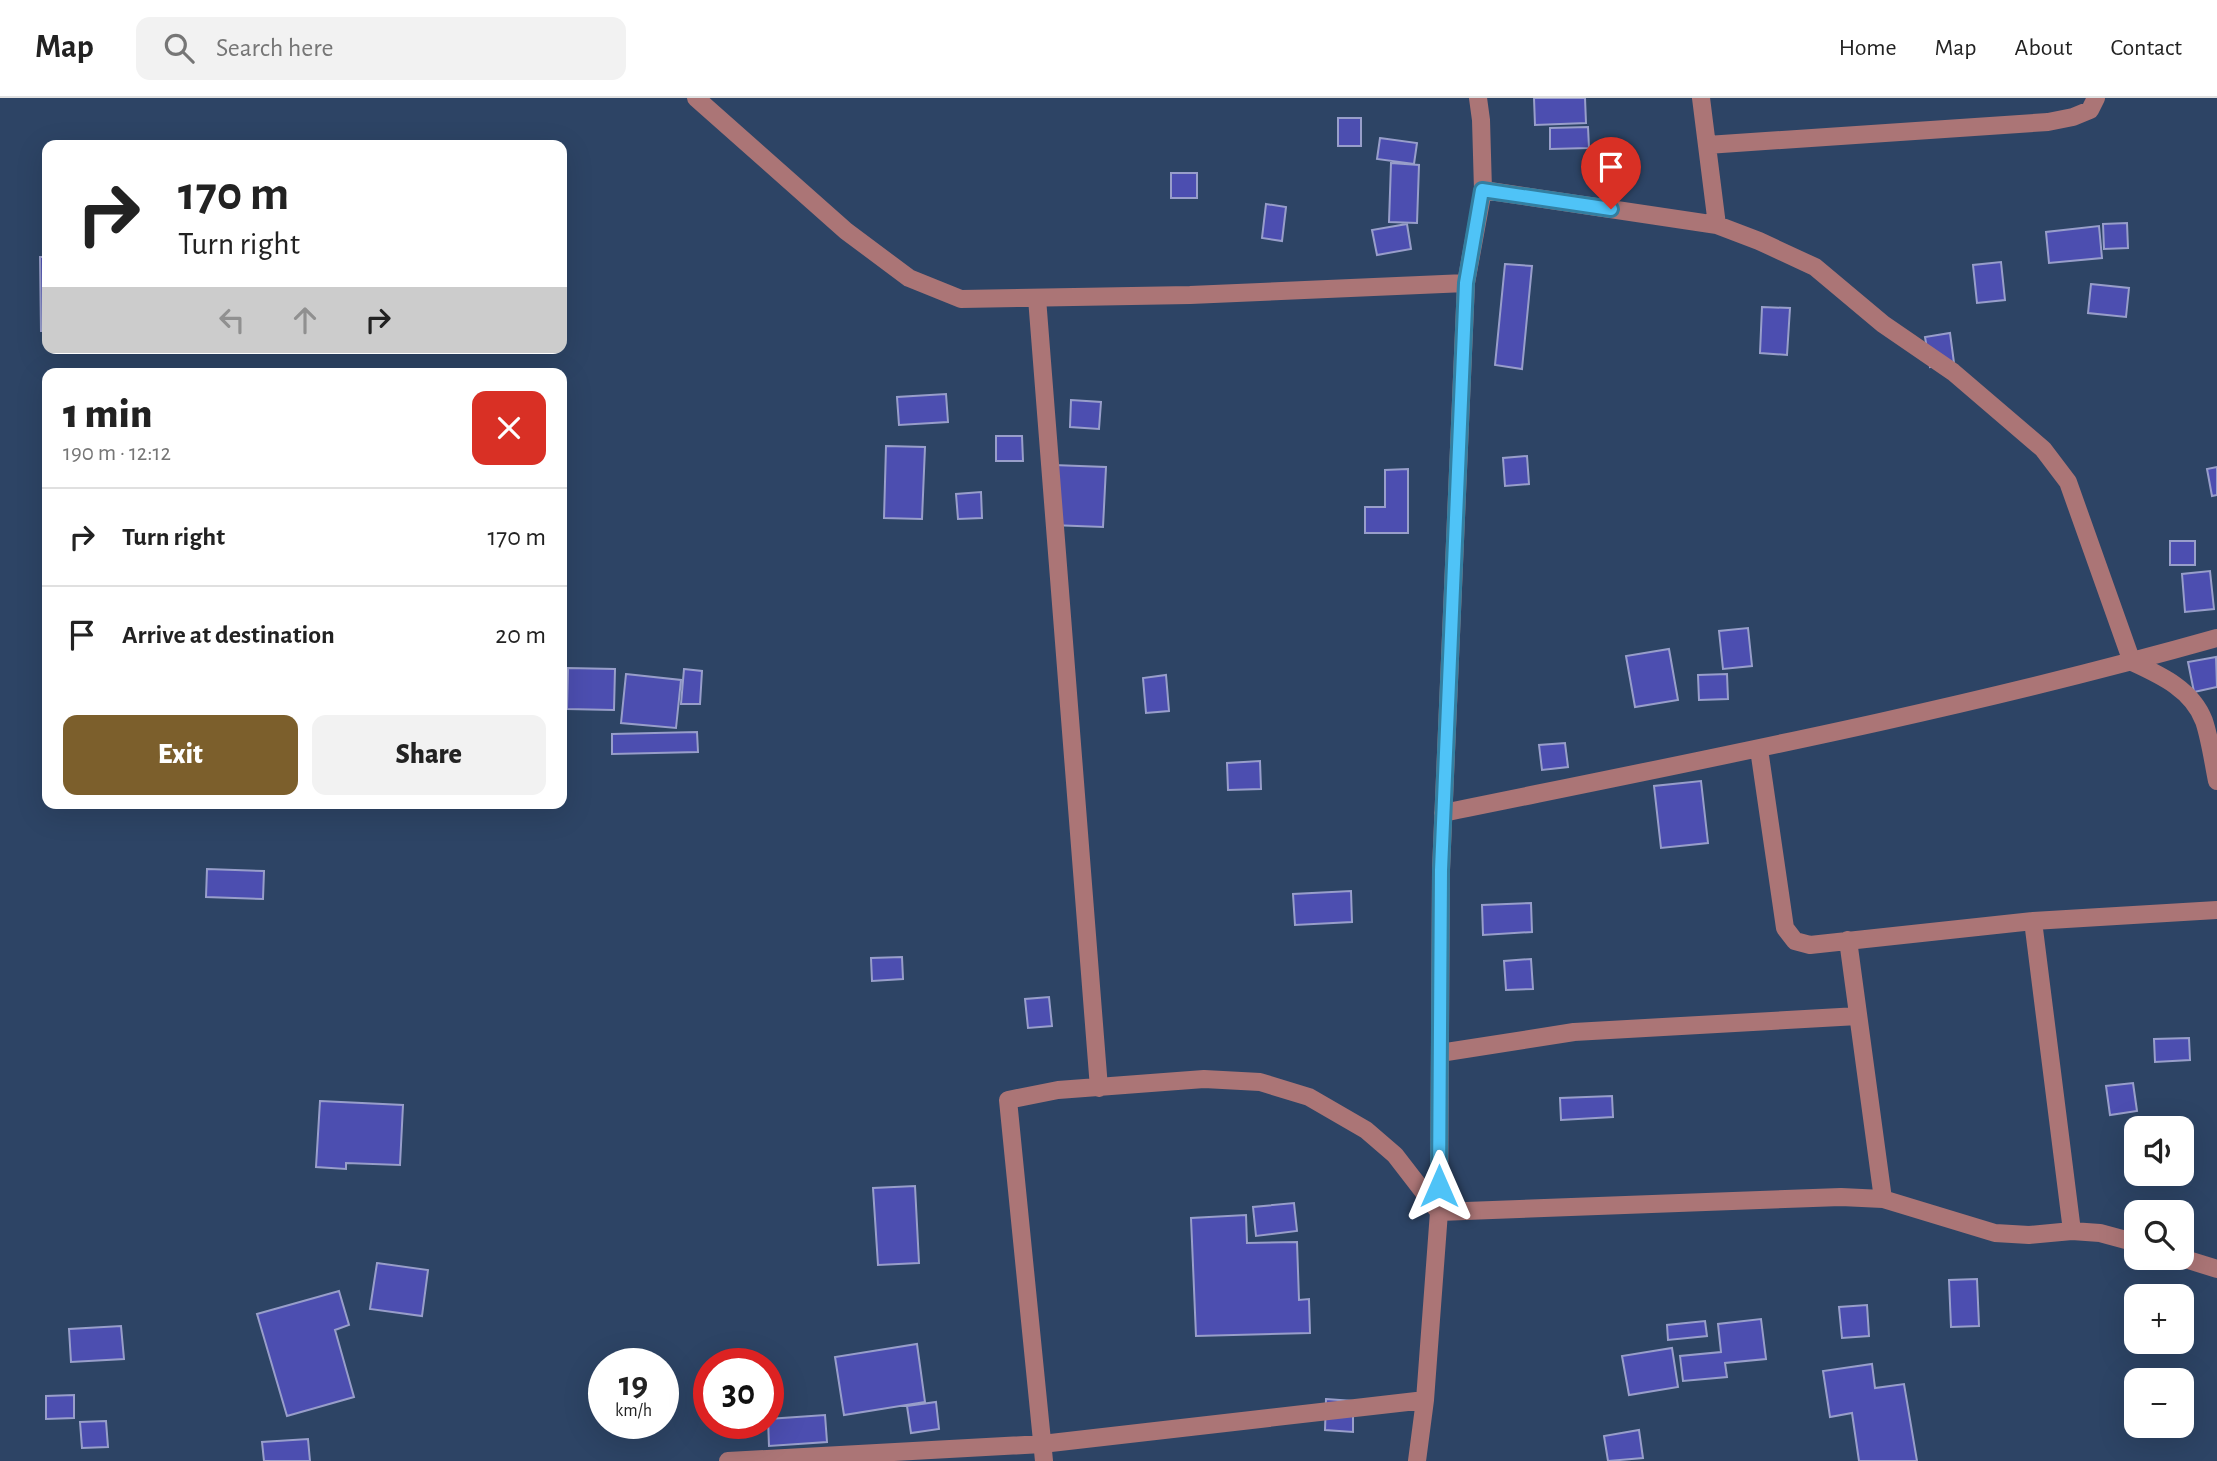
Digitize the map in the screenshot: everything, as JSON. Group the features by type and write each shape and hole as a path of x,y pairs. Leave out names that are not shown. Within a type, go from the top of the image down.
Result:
{"street":[{"path":"696,98 846,231 909,278 961,299 1190,295 1466,283"},
{"path":"1418,1461 1439,1212 1443,813 1466,283 1482,190 1478,98"},
{"path":"1701,98 1717,225"},
{"path":"1707,145 2048,122 2090,110 2096,98"},
{"path":"1482,190 1717,225 1759,241 1815,267 1883,324 1953,372 2043,449 2068,482 2132,662 2166,678 2189,696 2203,719 2217,781"},
{"path":"1037,298 1099,1087"},
{"path":"1443,813 1759,748 2132,662 2217,638"},
{"path":"1759,748 1785,928 1795,941 1810,945 2033,921 2217,910"},
{"path":"2033,921 2072,1231"},
{"path":"1848,940 1882,1199"},
{"path":"1440,1053 1574,1032 1858,1016"},
{"path":"1043,1452 1008,1100 1058,1090 1204,1079 1260,1082 1309,1097 1366,1130 1395,1155 1439,1212"},
{"path":"1439,1212 1841,1197 1882,1199 1995,1233 2029,1235 2072,1231 2100,1233 2124,1240"},
{"path":"2194,1262 2217,1269"},
{"path":"727,1461 1043,1452 1425,1400"}],"building":[{"path":"1534,98 1585,98 1586,123 1535,125"},
{"path":"1338,118 1361,118 1361,146 1338,146"},
{"path":"1588,127 1589,148 1550,149 1550,128"},
{"path":"1380,138 1417,143 1414,164 1377,159"},
{"path":"1391,163 1419,165 1417,223 1389,222"},
{"path":"1171,173 1197,173 1197,198 1171,198"},
{"path":"1266,204 1286,207 1282,241 1262,238"},
{"path":"2127,223 2128,248 2104,249 2103,224"},
{"path":"1407,224 1411,249 1377,255 1372,230"},
{"path":"2099,226 2102,258 2049,263 2046,232"},
{"path":"40,257 42,257 42,331"},
{"path":"2001,262 2005,300 1977,303 1973,265"},
{"path":"1505,264 1532,266 1522,369 1495,365"},
{"path":"2091,284 2129,288 2126,317 2088,313"},
{"path":"1762,307 1790,308 1787,355 1760,353"},
{"path":"1950,333 1954,363 1930,367 1925,337"},
{"path":"946,394 948,422 899,425 897,397"},
{"path":"1071,400 1101,402 1099,429 1070,427"},
{"path":"996,436 1022,436 1023,461 996,461"},
{"path":"886,446 925,447 922,519 884,518"},
{"path":"1527,456 1529,484 1505,486 1503,458"},
{"path":"1053,465 1106,467 1103,527 1051,525"},
{"path":"2217,467 2217,495 2212,496 2207,469"},
{"path":"1408,469 1408,533 1365,533 1365,507 1385,507 1385,470"},
{"path":"981,492 982,518 958,519 956,494"},
{"path":"2170,541 2195,541 2195,565 2170,565"},
{"path":"2210,571 2214,609 2185,612 2182,574"},
{"path":"1748,628 1752,666 1723,669 1719,631"},
{"path":"1669,649 1678,700 1635,707 1626,656"},
{"path":"2216,657 2217,687 2194,692 2188,662"},
{"path":"568,668 615,669 614,710 567,709"},
{"path":"684,669 702,671 700,704 681,704"},
{"path":"626,674 681,680 676,728 621,723"},
{"path":"1727,674 1728,699 1699,700 1698,675"},
{"path":"1166,675 1169,711 1146,713 1143,678"},
{"path":"697,732 698,752 612,754 612,734"},
{"path":"1565,743 1568,767 1542,770 1539,745"},
{"path":"1260,761 1261,789 1228,790 1227,763"},
{"path":"1701,781 1708,843 1661,848 1654,786"},
{"path":"207,869 264,871 263,899 206,897"},
{"path":"1351,891 1352,922 1295,925 1293,894"},
{"path":"1531,903 1532,932 1483,935 1482,905"},
{"path":"902,957 903,979 872,981 871,958"},
{"path":"1531,959 1533,989 1506,990 1504,961"},
{"path":"1049,997 1052,1026 1028,1028 1025,999"},
{"path":"2189,1038 2190,1060 2155,1062 2154,1039"},
{"path":"2133,1083 2137,1111 2110,1115 2106,1086"},
{"path":"1612,1096 1613,1117 1561,1120 1560,1098"},
{"path":"320,1101 403,1105 400,1165 346,1163 346,1169 316,1167"},
{"path":"915,1186 919,1263 878,1265 873,1188"},
{"path":"1294,1203 1297,1231 1256,1236 1253,1207"},
{"path":"1246,1215 1247,1243 1297,1242 1299,1300 1309,1299 1310,1333 1196,1336 1191,1218"},
{"path":"377,1263 428,1270 422,1316 370,1309"},
{"path":"1977,1279 1979,1326 1951,1327 1949,1280"},
{"path":"339,1291 349,1325 335,1330 354,1397 287,1416 257,1314"},
{"path":"1867,1305 1869,1336 1842,1338 1839,1307"},
{"path":"1761,1319 1766,1359 1725,1363 1727,1377 1683,1381 1680,1356 1721,1352 1718,1324"},
{"path":"1705,1321 1707,1336 1668,1340 1667,1325"},
{"path":"121,1326 124,1359 71,1362 69,1329"},
{"path":"917,1344 925,1402 844,1415 835,1357"},
{"path":"1672,1348 1678,1387 1629,1395 1622,1356"},
{"path":"1872,1364 1875,1388 1904,1384 1917,1461 1859,1461 1852,1413 1830,1417 1823,1371"},
{"path":"74,1395 74,1418 46,1419 46,1396"},
{"path":"1326,1399 1353,1401 1353,1432 1325,1430"},
{"path":"936,1402 939,1429 911,1433 907,1406"},
{"path":"825,1415 827,1442 769,1446 769,1439 784,1439 784,1418"},
{"path":"106,1421 108,1447 82,1448 80,1422"},
{"path":"1639,1430 1643,1458 1608,1461 1604,1436"},
{"path":"308,1439 310,1461 264,1461 262,1442"}],"route":[{"path":"1439,1186 1441,870 1466,283 1482,190 1611,209"}]}
